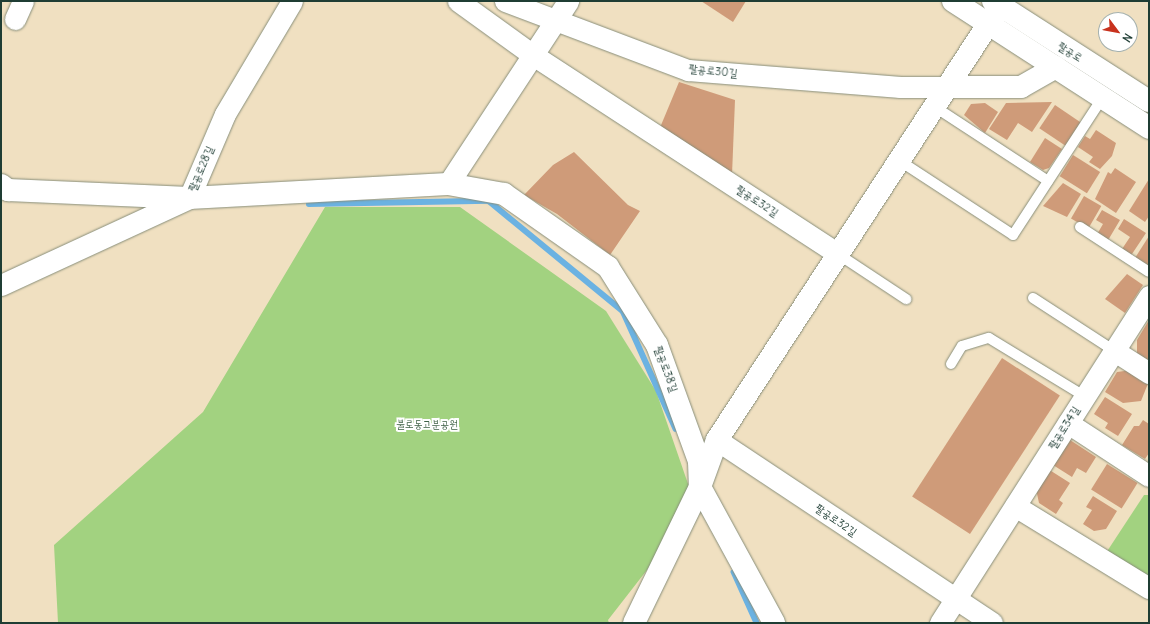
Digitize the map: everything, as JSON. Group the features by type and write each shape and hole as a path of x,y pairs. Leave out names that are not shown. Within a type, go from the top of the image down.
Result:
{"street":[{"name":"팔공로28길","path":"1,285 189,198 225,114 292,1"},
{"path":"458,1 533,55"},
{"name":"팔공로30길","path":"505,1 688,70 856,83 948,87"},
{"path":"448,184 568,1"},
{"name":"팔공로","path":"953,1 1149,128"},
{"path":"634,623 700,487 717,440 948,87 1004,5"},
{"name":"팔공로","path":"1004,5 1149,101"},
{"name":"팔공로32길","path":"533,55 838,254"},
{"path":"948,87 1021,87 1056,67"},
{"name":"팔공로38길","path":"1,185 8,190 189,198 448,184 504,194 608,267 657,344 699,461 700,487 774,623"},
{"name":"팔공로34길","path":"940,623 1149,296"},
{"path":"1114,350 1149,373"},
{"path":"1068,423 1148,475"},
{"name":"팔공로32길","path":"717,440 956,599"},
{"path":"1014,506 1149,588"},
{"path":"956,599 992,623"}],"lane":[{"path":"900,161 1013,235 1103,97"},
{"path":"935,107 1048,181"},
{"path":"1080,227 1149,272"},
{"path":"838,254 906,299"},
{"path":"1033,298 1114,350"},
{"path":"952,364 962,346 988,338 1084,396"}],"green space":[{"name":"불로동고분공원","path":"325,207 460,207 606,311 656,391 696,507 608,620 609,623 58,623 54,545 203,412"},
{"path":"1144,495 1149,495 1149,588 1102,559"}],"building":[{"path":"701,1 746,1 733,22"},
{"path":"679,82 735,100 732,175 659,130"},
{"path":"1052,102 1032,132 1018,123 1007,140 989,129 1006,103"},
{"path":"985,103 998,112 985,133 964,115 971,104"},
{"path":"1055,105 1082,123 1066,146 1039,128"},
{"path":"1096,130 1116,143 1112,156 1100,169 1089,162 1093,157 1078,147 1085,136 1090,139"},
{"path":"1045,138 1062,149 1049,168 1043,170 1030,162"},
{"path":"574,152 628,205 640,211 610,255 557,214 524,195 553,165"},
{"path":"1073,155 1100,172 1087,193 1060,176"},
{"path":"1115,168 1136,182 1116,213 1095,199 1108,172 1111,174"},
{"path":"1149,179 1149,216 1145,222 1129,211"},
{"path":"1063,183 1081,194 1067,217 1043,206"},
{"path":"1084,196 1101,206 1088,229 1071,219"},
{"path":"1102,210 1120,220 1107,242 1096,236 1103,224 1096,220"},
{"path":"1124,219 1146,233 1130,257 1120,252 1130,237 1118,229"},
{"path":"1149,236 1149,269 1135,258"},
{"path":"1127,274 1143,285 1125,313 1105,299"},
{"path":"1149,320 1149,361 1137,354 1137,340"},
{"path":"1002,358 1060,396 970,534 912,496"},
{"path":"1132,370 1149,381 1141,401 1123,403 1105,392 1117,372"},
{"path":"1105,397 1132,414 1118,436 1105,428 1108,423 1094,414"},
{"path":"1143,420 1149,424 1149,453 1145,459 1122,445 1134,426 1139,426"},
{"path":"1070,440 1096,457 1086,473 1077,468 1072,477 1053,465"},
{"path":"1107,464 1138,483 1122,509 1091,489"},
{"path":"1048,469 1070,483 1059,500 1063,503 1056,514 1039,503 1036,489"},
{"path":"1093,496 1117,511 1106,529 1094,531 1083,524 1092,510 1086,507"}],"waterway":[{"path":"309,204 489,201 623,311 676,429"},
{"path":"734,572 757,623"}]}
